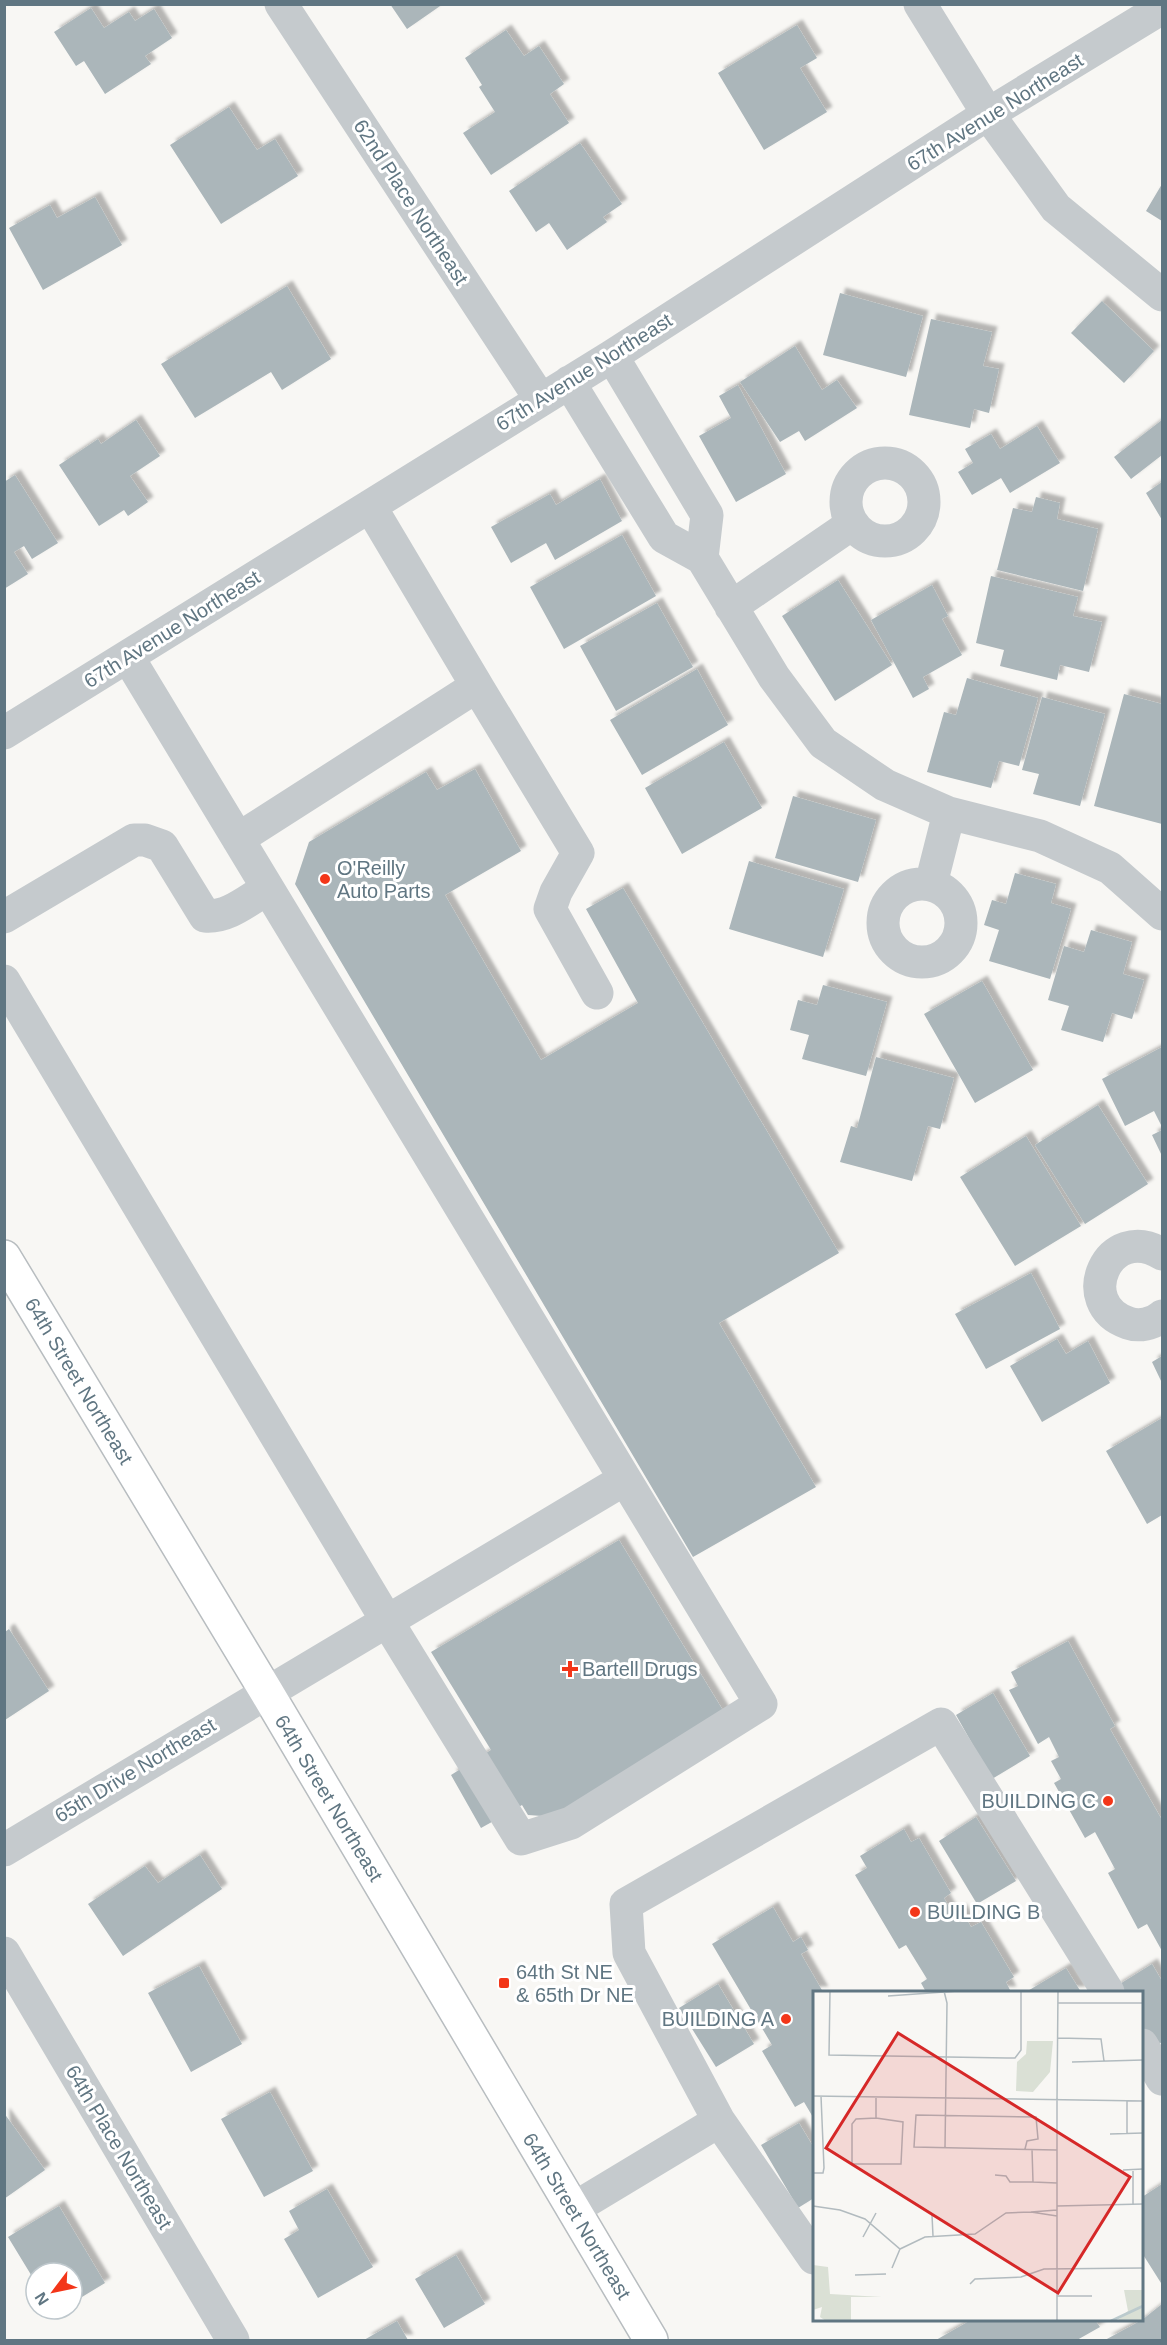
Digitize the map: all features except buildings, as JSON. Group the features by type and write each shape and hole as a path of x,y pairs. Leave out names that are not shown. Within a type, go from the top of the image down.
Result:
{"main road":[{"name":"64th Street Northeast","path":"4,1257 266,1691 651,2340"}],"street":[{"name":"62nd Place Northeast","path":"281,4 541,400"},
{"path":"920,4 988,114 1056,208 1162,296"},
{"name":"67th Avenue Northeast","path":"4,733 612,356 988,114 1162,8"},
{"path":"612,356 707,515 702,558"},
{"path":"569,382 664,537 702,558 774,677 824,743 885,785 949,813 1040,836 1110,868 1162,914"},
{"path":"370,506 578,853 556,892 550,909 597,993"},
{"path":"730,607 852,524"},
{"path":"4,981 387,1622 521,1839 571,1823 761,1704 128,657"},
{"path":"238,839 477,686"},
{"path":"931,884 949,813"},
{"path":"4,917 135,840 145,840 162,846 205,916 215,917 226,913 267,889"},
{"path":"1162,1254 1147,1246 1132,1246 1118,1251 1106,1263 1100,1276 1100,1292 1106,1307 1116,1318 1130,1324 1145,1324 1162,1317"},
{"name":"65th Drive Northeast","path":"4,1850 266,1691 387,1622 625,1479"},
{"path":"813,2257 719,2121 629,1953 626,1904 940,1724 1107,1991"},
{"name":"64th Place Northeast","path":"4,1953 233,2340"},
{"path":"1143,2047 1162,2081 1143,2096"},
{"path":"573,2209 719,2121"}],"place":[{"name":"O'Reilly Auto Parts","path":"325,879"},
{"name":"Bartell Drugs","path":"570,1669"},
{"name":"BUILDING C","path":"1108,1801"},
{"name":"BUILDING B","path":"915,1912"},
{"name":"64th St NE & 65th Dr NE","path":"504,1983"},
{"name":"BUILDING A","path":"786,2019"}]}
